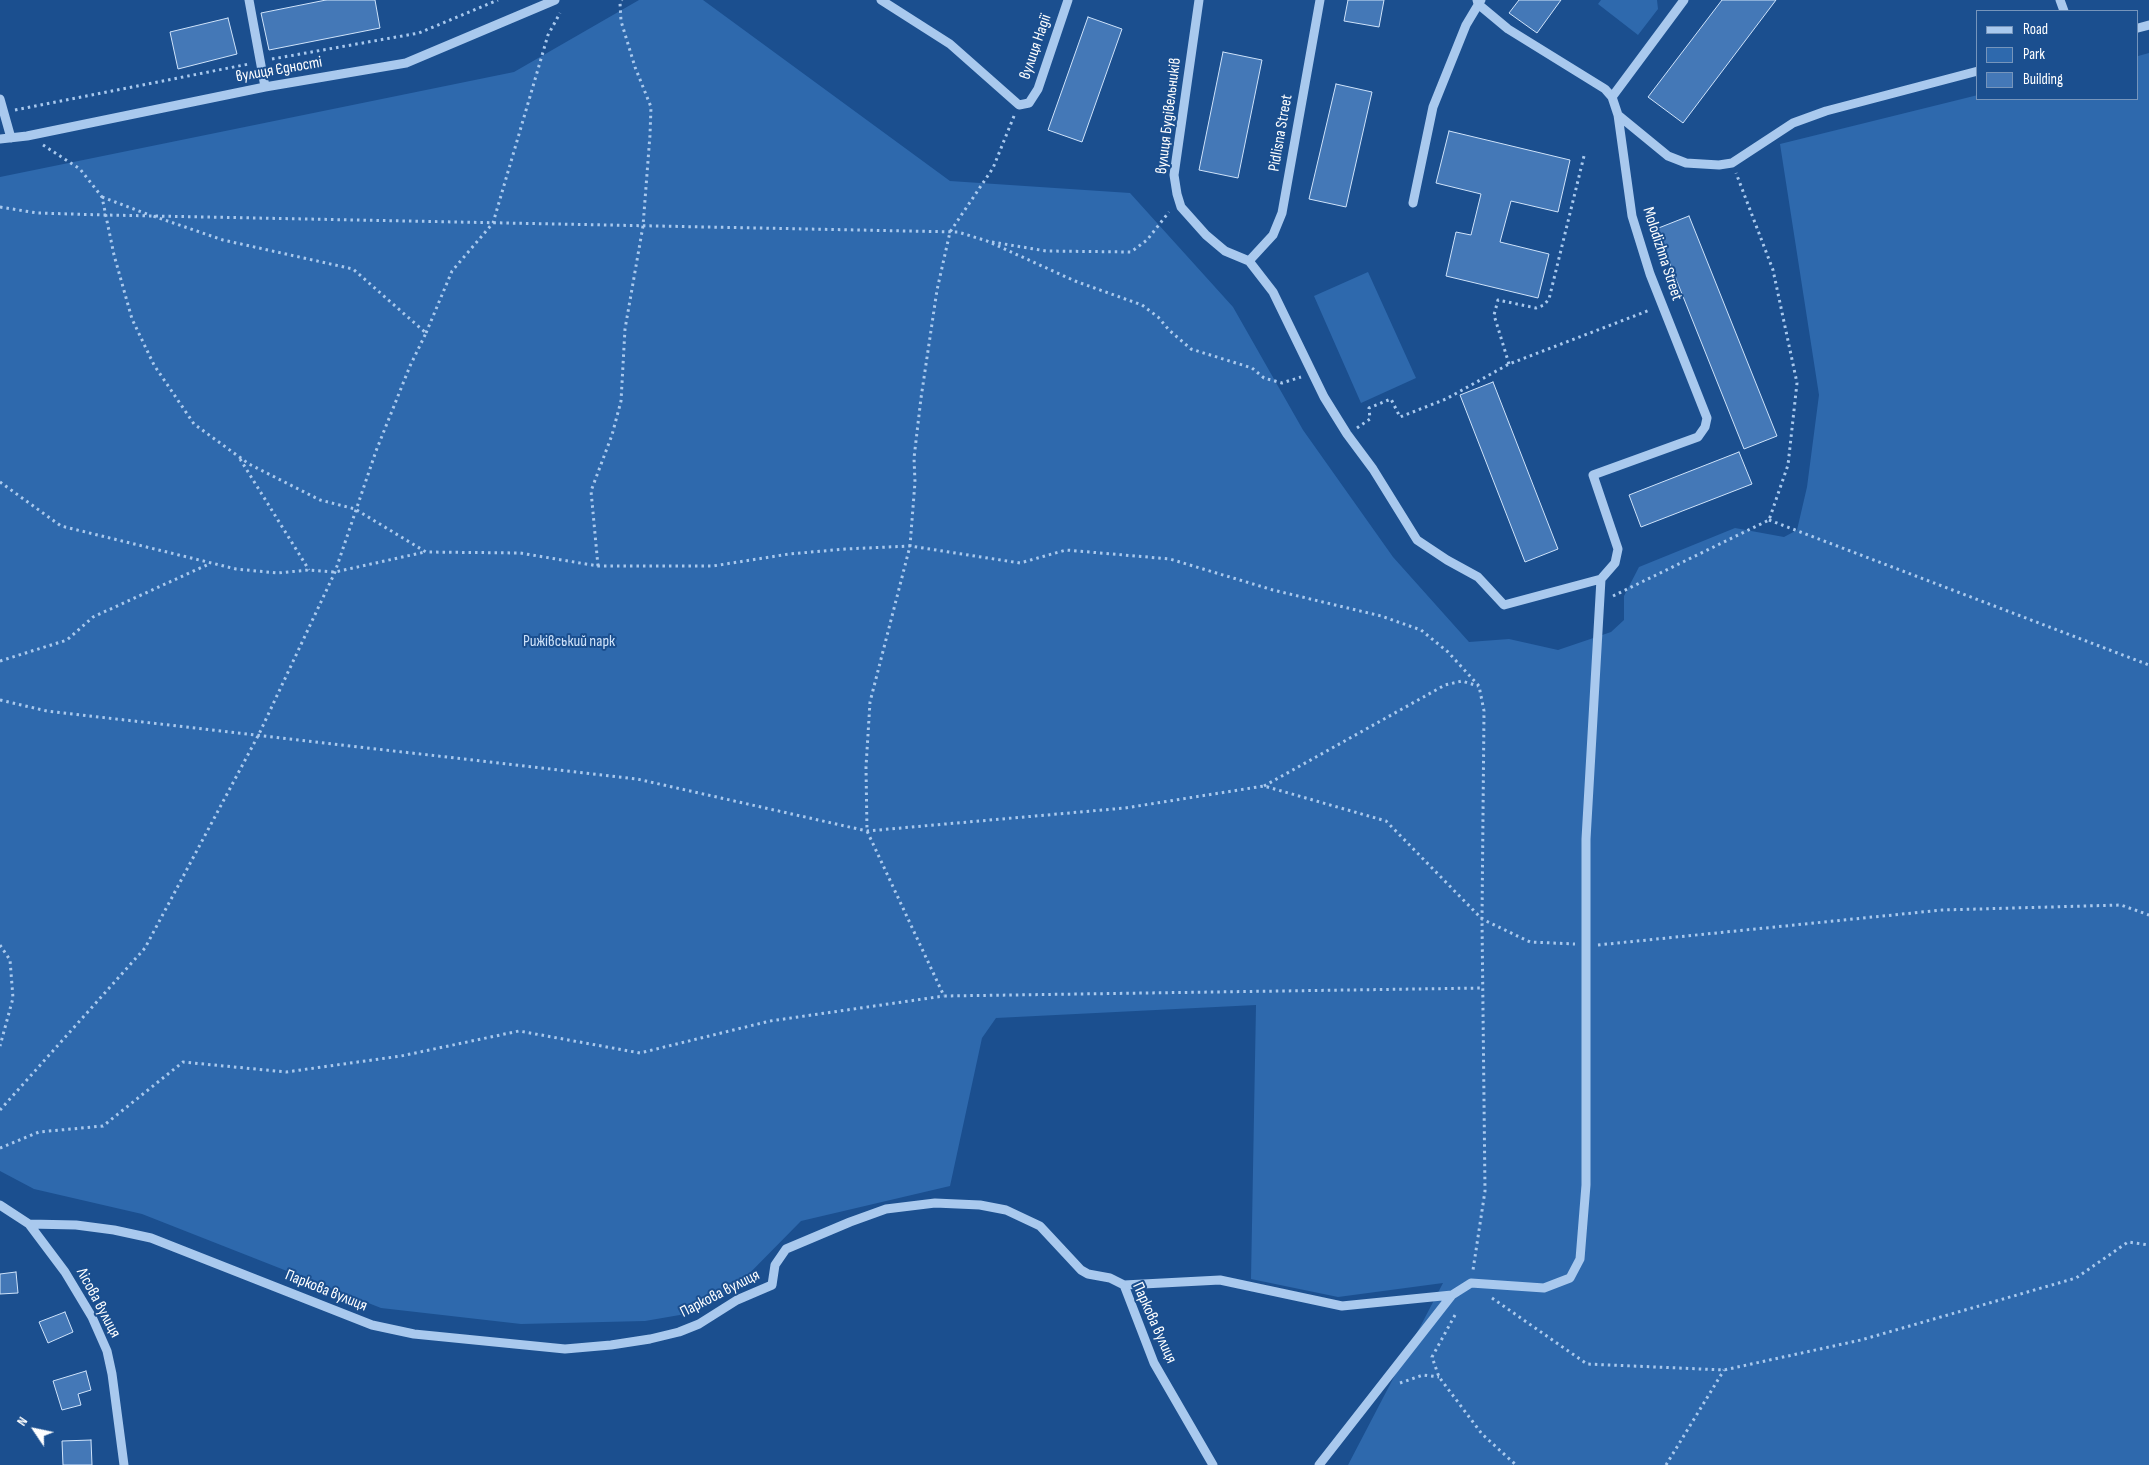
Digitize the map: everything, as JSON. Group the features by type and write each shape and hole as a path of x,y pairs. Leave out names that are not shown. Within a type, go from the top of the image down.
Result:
{"street":[{"path":"249,0 265,87"},
{"name":"вулиця Єдності","path":"0,139 27,136 265,87 406,63 555,0"},
{"path":"881,0 950,44 1019,105"},
{"name":"вулиця Надії","path":"1019,105 1029,104 1038,89 1068,0"},
{"name":"вулиця Будівельників","path":"1199,0 1174,175 1177,194 1181,207 1206,235 1225,251 1249,261"},
{"name":"Pidlisna Street","path":"1249,261 1273,235 1282,213 1320,0"},
{"path":"1413,203 1434,107 1466,25 1478,1 1508,29 1605,89 1612,97 1684,0"},
{"path":"1618,115 1668,156 1686,163 1719,165 1732,163 1793,123 1826,111 1976,72"},
{"name":"Molodizhna Street","path":"1601,579 1615,562 1618,550 1593,476 1698,437 1705,427 1707,418 1650,274 1632,216 1618,115 1612,97"},
{"path":"0,99 11,138"},
{"path":"1249,261 1273,292 1324,396 1347,434 1373,469 1417,540 1447,560 1478,577 1504,605 1601,579 1586,839 1586,1185 1580,1260 1570,1278 1544,1288 1471,1283 1452,1295 1319,1465"},
{"name":"Паркова вулиця","path":"29,1224 76,1225 114,1230 151,1238 372,1325 414,1334 565,1349 650,1339 680,1332 699,1324 737,1300 772,1285 773,1271 778,1259 792,1246 886,1209 944,1204 1006,1210 1040,1226 1081,1270 1088,1274 1110,1278 1124,1285 1154,1362 1213,1465"},
{"path":"0,1205 29,1224"},
{"name":"Лісова вулиця","path":"29,1224 64,1272 92,1317 107,1351 112,1374 124,1465"},
{"path":"1124,1285 1220,1280 1342,1306 1452,1295"}],"path":[{"path":"598,566 591,491 612,435 621,401 625,329 643,226 651,107 635,67 621,21 620,3 622,0"},
{"path":"0,1110 145,948 259,734 335,572 355,510 406,375 452,271 493,222 548,35 562,9"},
{"path":"944,996 867,831 866,767 870,702 910,546 915,482 914,458 921,398 937,290 950,232 993,168 1019,105"},
{"path":"27,136 80,169 102,198 132,319 154,365 194,424 248,464 320,500 355,510 426,552"},
{"path":"1509,364 1494,315 1498,300 1536,308 1544,305 1549,299 1584,156"},
{"path":"1600,602 1769,520 1788,465 1797,383 1773,270 1732,163"},
{"path":"102,198 223,240 353,269 426,333"},
{"path":"0,207 36,213 105,215 958,232 987,241 1046,251 1131,252 1147,240 1173,208 1181,207"},
{"path":"987,241 1075,282 1142,305 1158,317 1169,330 1191,349 1252,368 1264,378 1282,383 1314,375"},
{"path":"1370,419 1370,408 1391,399 1400,417 1446,399 1509,364 1662,306"},
{"path":"238,456 308,570"},
{"path":"0,482 61,526 210,564 278,573 308,570 335,572 426,552 520,553 598,566 713,566 789,554 910,546 1020,563 1066,550 1170,559 1273,590 1381,616 1421,630 1448,652 1479,686 1484,711 1482,919 1485,1191 1471,1283 1587,1364 1724,1370 1862,1340 2067,1281 2076,1278 2128,1242 2149,1245"},
{"path":"1769,520 2149,666"},
{"path":"0,661 67,640 93,616 210,564"},
{"path":"0,700 48,710 637,779 867,831 1126,808 1264,786 1445,685 1462,681 1479,686"},
{"path":"1264,786 1386,821 1482,919 1530,942 1586,945 1942,910 2120,905 2149,915"},
{"path":"0,945 10,960 14,998 0,1046"},
{"path":"0,1148 39,1132 103,1126 183,1062 286,1072 401,1056 519,1031 640,1053 770,1021 944,996 1483,988"},
{"path":"1458,1309 1432,1357 1439,1377 1482,1434 1516,1465"},
{"path":"1666,1465 1724,1370"}],"green space":[{"name":"Рижівський парк","path":"639,0 703,0 950,181 1130,193 1233,307 1303,430 1393,557 1469,642 1509,639 1558,650 1611,632 1624,620 1624,596 1639,567 1735,528 1784,537 1797,530 1807,487 1819,395 1780,144 1976,95 1976,100 2139,100 2139,56 2149,53 2149,1465 1348,1465 1443,1283 1338,1297 1251,1279 1256,1005 996,1018 982,1038 950,1186 801,1221 736,1287 697,1312 645,1321 521,1324 381,1308 142,1214 34,1189 0,1171 0,177 514,72"},
{"path":"1601,0 1657,0 1658,9 1638,35 1598,4"},
{"path":"1368,272 1416,378 1361,403 1314,296"}],"building":[{"path":"326,0 375,0 380,28 269,50 261,13"},
{"path":"1348,0 1384,0 1379,27 1344,21"},
{"path":"1519,0 1561,0 1537,33 1509,13"},
{"path":"1722,0 1776,0 1683,123 1648,97"},
{"path":"1088,17 1122,29 1082,142 1048,130"},
{"path":"228,18 237,54 178,69 170,32"},
{"path":"1223,52 1262,60 1238,178 1199,170"},
{"path":"1336,84 1372,92 1346,207 1309,199"},
{"path":"1449,131 1570,160 1558,212 1511,201 1500,242 1549,254 1538,298 1446,276 1456,232 1471,235 1481,194 1436,183"},
{"path":"1689,216 1777,436 1744,449 1656,229"},
{"path":"1493,382 1558,549 1525,562 1460,395"},
{"path":"1739,452 1752,484 1641,527 1629,495"},
{"path":"16,1272 18,1293 0,1294 0,1274"},
{"path":"65,1312 73,1332 48,1343 39,1322"},
{"path":"86,1371 91,1390 78,1394 81,1405 62,1410 53,1381"},
{"path":"91,1440 92,1465 63,1465 62,1441"}]}
